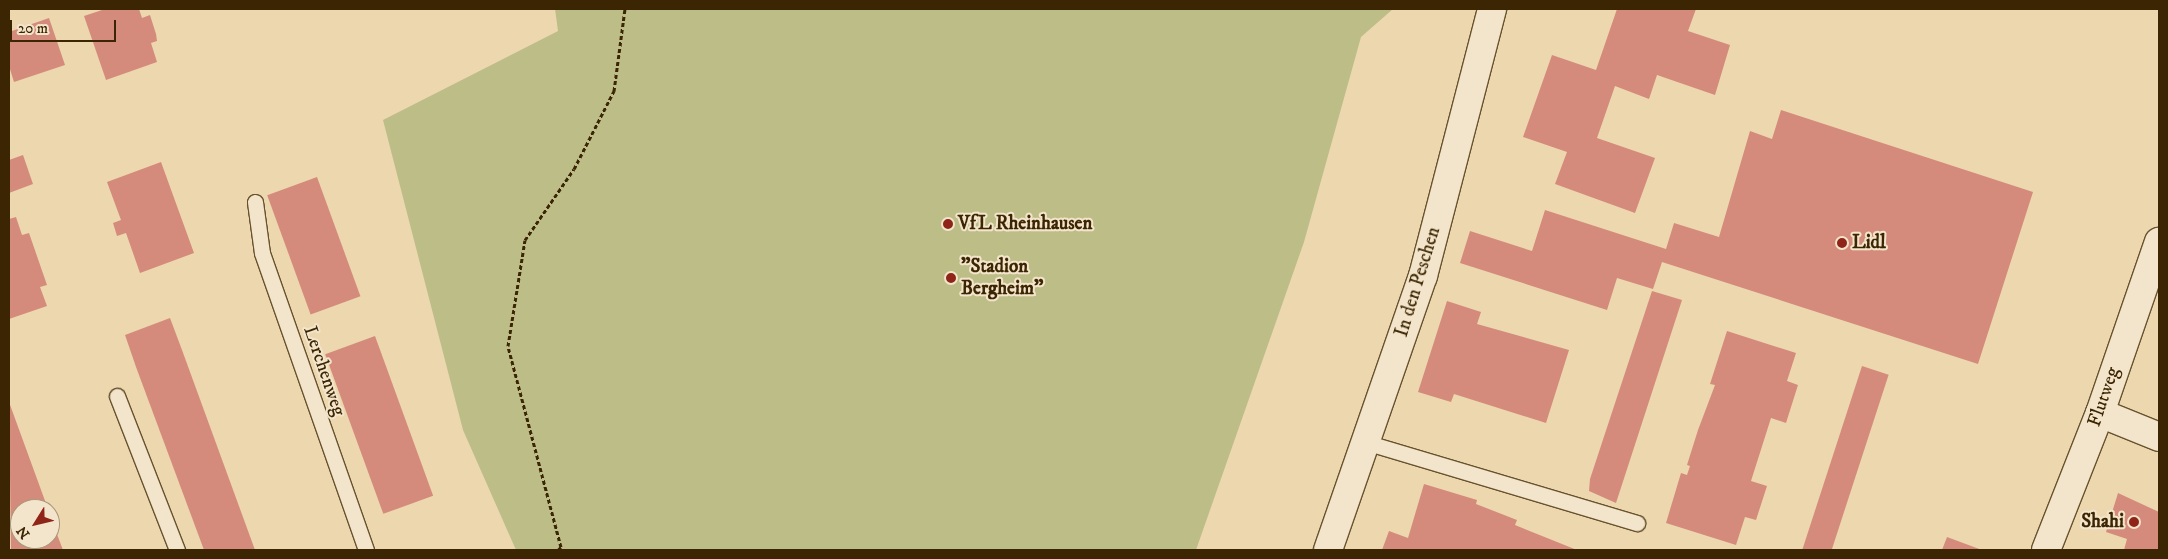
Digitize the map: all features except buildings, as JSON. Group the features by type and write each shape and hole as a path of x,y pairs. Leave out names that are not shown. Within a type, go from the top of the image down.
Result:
{"street":[{"name":"In den Peschen","path":"1328,550 1423,276 1492,9"},
{"name":"Flutweg","path":"2046,550 2100,413 2159,242"},
{"path":"2100,413 2159,437"}],"lane":[{"name":"Lerchenweg","path":"255,202 262,253 366,550"},
{"path":"117,396 177,550"},
{"path":"1366,442 1637,523"}],"path":[{"path":"558,550 561,547 508,346 525,240 574,169 614,91 625,9"}],"green space":[{"name":"VfL Rheinhausen","path":"555,9 1393,9 1361,37 1304,242 1196,550 516,550 463,430 383,120 558,31"}],"place":[{"name":"VfL Rheinhausen","path":"948,224"},
{"name":"Lidl","path":"1842,243"},
{"name":"\"Stadion Bergheim\"","path":"951,278"},
{"name":"Shahi","path":"2134,522"}]}
